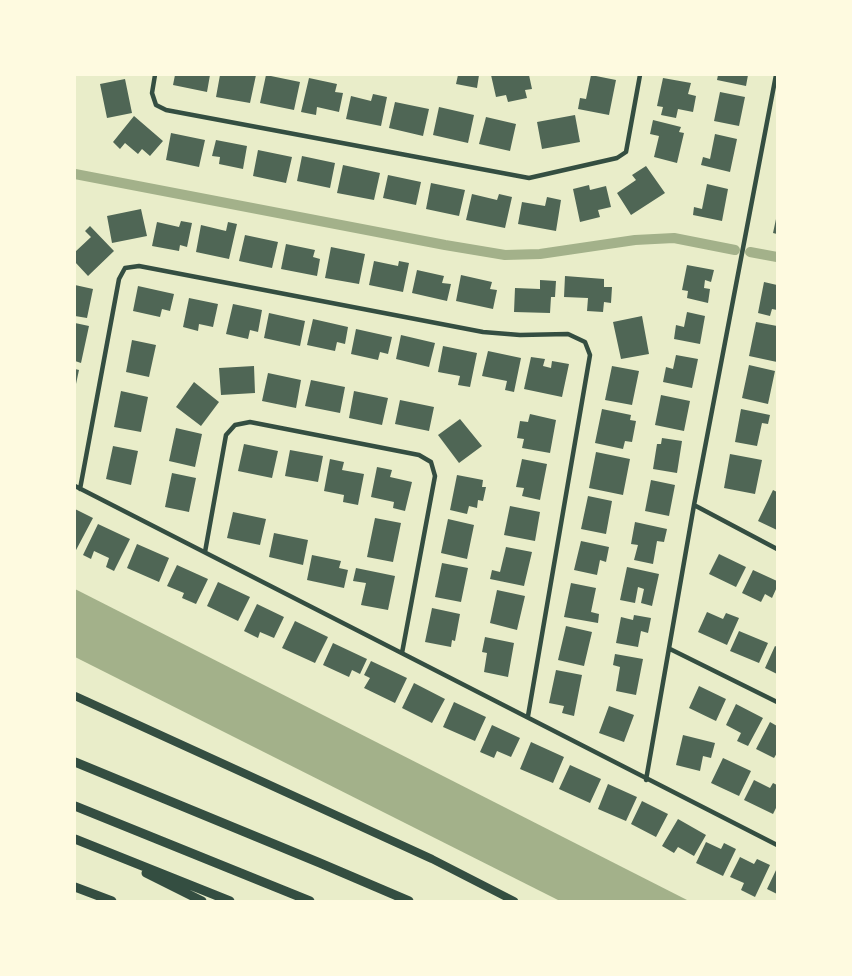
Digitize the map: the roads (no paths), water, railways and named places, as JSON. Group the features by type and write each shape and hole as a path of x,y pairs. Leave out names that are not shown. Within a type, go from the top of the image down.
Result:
{"highway":[{"path":"75,762 312,859 409,901"},
{"path":"75,806 310,901"},
{"path":"75,839 230,901"},
{"path":"92,846 202,901"},
{"path":"75,887 112,901"}],"main road":[{"path":"75,696 432,859 514,901"}],"street":[{"path":"155,75 152,93 156,104 166,110 529,178 617,158 626,152 640,75"},
{"path":"646,780 694,504 776,75"},
{"path":"528,716 590,355 585,342 568,334 520,335 483,332 139,266 125,268 119,279 77,487 528,716 646,780 777,845"},
{"path":"205,552 226,435 235,424 250,422 419,455 432,462 434,476 402,653"},
{"path":"694,504 777,549"},
{"path":"670,649 777,702"}],"waterway":[{"path":"75,174 505,255 540,254 635,240 674,238 735,250"},
{"path":"750,252 777,257"}]}
